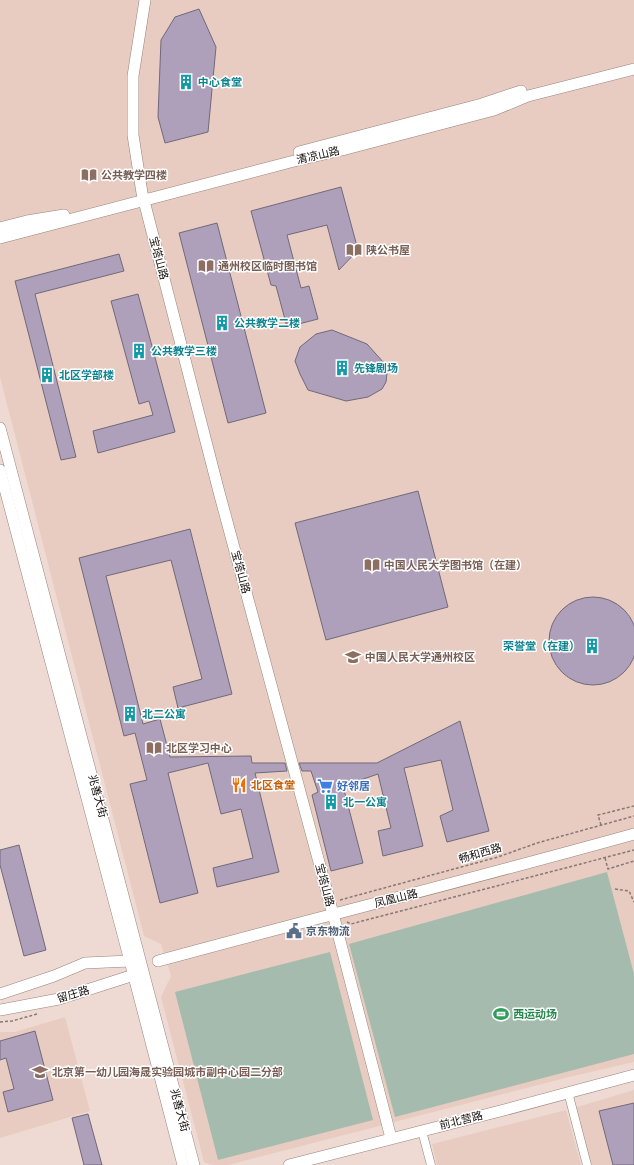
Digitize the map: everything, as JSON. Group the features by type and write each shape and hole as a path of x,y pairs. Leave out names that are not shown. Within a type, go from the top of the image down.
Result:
{"street":[{"name":"宝塔山路","path":"144,0 133,76 133,134 143,197 219,492 333,914 391,1138"},
{"name":"清凉山路","path":"0,238 143,197 475,106 523,91 634,62"},
{"name":"清凉山路","path":"0,228 143,197 342,150 494,110 528,96 634,69"},
{"name":"兆善大街","path":"0,428 135,960"},
{"name":"兆善大街","path":"0,470 135,960 194,1165"},
{"name":"凤凰山路","path":"158,961 497,872 634,834"},
{"name":"留庄路","path":"0,994 54,976 85,963 135,960"},
{"name":"兆善大街","path":"139,973 183,1165"},
{"name":"留庄路","path":"0,1010 59,999 139,973"},
{"name":"前北营路","path":"289,1165 634,1075"},
{"path":"568,1092 587,1165"},
{"path":"422,1130 431,1165"}],"path":[{"path":"601,825 598,815 634,806"},
{"name":"畅和西路","path":"330,903 498,857 537,843 634,816"},
{"path":"333,914 350,924 634,850"},
{"path":"605,858 608,868 634,861"},
{"path":"615,889 629,891 634,902"}],"shaded area":[{"name":"中国人民大学通州校区","path":"0,0 634,0 634,1062 569,1077 228,1165 213,1165 204,1162 161,997 171,976 161,944 144,936 0,377"},
{"name":"北京第一幼儿园海晟实验园城市副中心园二分部","path":"65,1017 90,1111 0,1138 0,1032 15,1032"},
{"path":"634,1090 634,1165 588,1165 574,1108"},
{"path":"566,1110 581,1165 437,1165 432,1144"}],"green space":[{"name":"西运动场","path":"607,872 634,974 634,1054 395,1117 349,944"},
{"path":"330,952 373,1120 218,1160 175,992"}],"building":[{"name":"中心食堂","path":"199,9 216,47 208,132 165,143 158,117 161,40 175,17"},
{"path":"341,187 358,250 339,270 327,225 287,235 301,288 309,286 318,319 287,327 276,286 271,285 251,211"},
{"name":"公共教学二楼","path":"217,223 266,413 228,423 179,233"},
{"name":"北区学部楼","path":"119,254 124,271 35,294 76,457 61,460 15,281"},
{"name":"公共教学三楼","path":"138,294 175,432 98,453 93,431 153,415 149,401 139,404 111,301"},
{"name":"先锋剧场","path":"332,330 367,344 384,363 387,373 386,382 382,389 368,397 346,401 308,390 295,361 300,347 316,334"},
{"name":"中国人民大学图书馆（在建）","path":"418,491 448,607 326,640 295,523"},
{"name":"北二公寓","path":"190,529 232,694 178,708 173,687 202,679 171,560 106,576 143,724 160,719 170,757 251,756 252,763 285,763 287,771 255,773 279,872 217,887 213,868 253,858 241,809 221,814 208,763 168,773 198,893 160,903 130,784 147,780 135,733 124,736 79,558"},
{"name":"荣誉堂（在建）","path":"593,597 610,601 624,610 633,624 637,641 633,658 624,672 610,681 593,685 576,681 562,672 553,658 549,641 553,624 562,610 576,601"},
{"name":"北一公寓","path":"460,721 489,831 447,842 440,816 453,810 441,760 404,768 423,846 383,856 378,831 391,828 378,774 343,786 363,863 331,871 312,795 318,792 311,771 302,771 299,763 377,763"},
{"path":"19,845 46,950 24,956 0,865 0,850"},
{"path":"35,1031 53,1100 8,1112 3,1092 14,1089 6,1058 0,1060 0,1041"},
{"path":"634,1103 634,1165 613,1165 599,1111"},
{"path":"88,1114 102,1165 84,1165 72,1118"}],"place":[{"name":"中心食堂","path":"186,82"},
{"name":"公共教学四楼","path":"89,175"},
{"name":"陕公书屋","path":"354,250"},
{"name":"通州校区临时图书馆","path":"206,266"},
{"name":"公共教学二楼","path":"222,323"},
{"name":"公共教学三楼","path":"139,351"},
{"name":"先锋剧场","path":"342,368"},
{"name":"北区学部楼","path":"47,375"},
{"name":"中国人民大学图书馆（在建）","path":"372,565"},
{"name":"荣誉堂（在建）","path":"592,646"},
{"name":"中国人民大学通州校区","path":"353,657"},
{"name":"北二公寓","path":"130,714"},
{"name":"北区学习中心","path":"154,748"},
{"name":"北区食堂","path":"239,785"},
{"name":"好邻居","path":"325,786"},
{"name":"北一公寓","path":"331,802"},
{"name":"京东物流","path":"294,931"},
{"name":"西运动场","path":"501,1014"},
{"name":"北京第一幼儿园海晟实验园城市副中心园二分部","path":"40,1072"}]}
